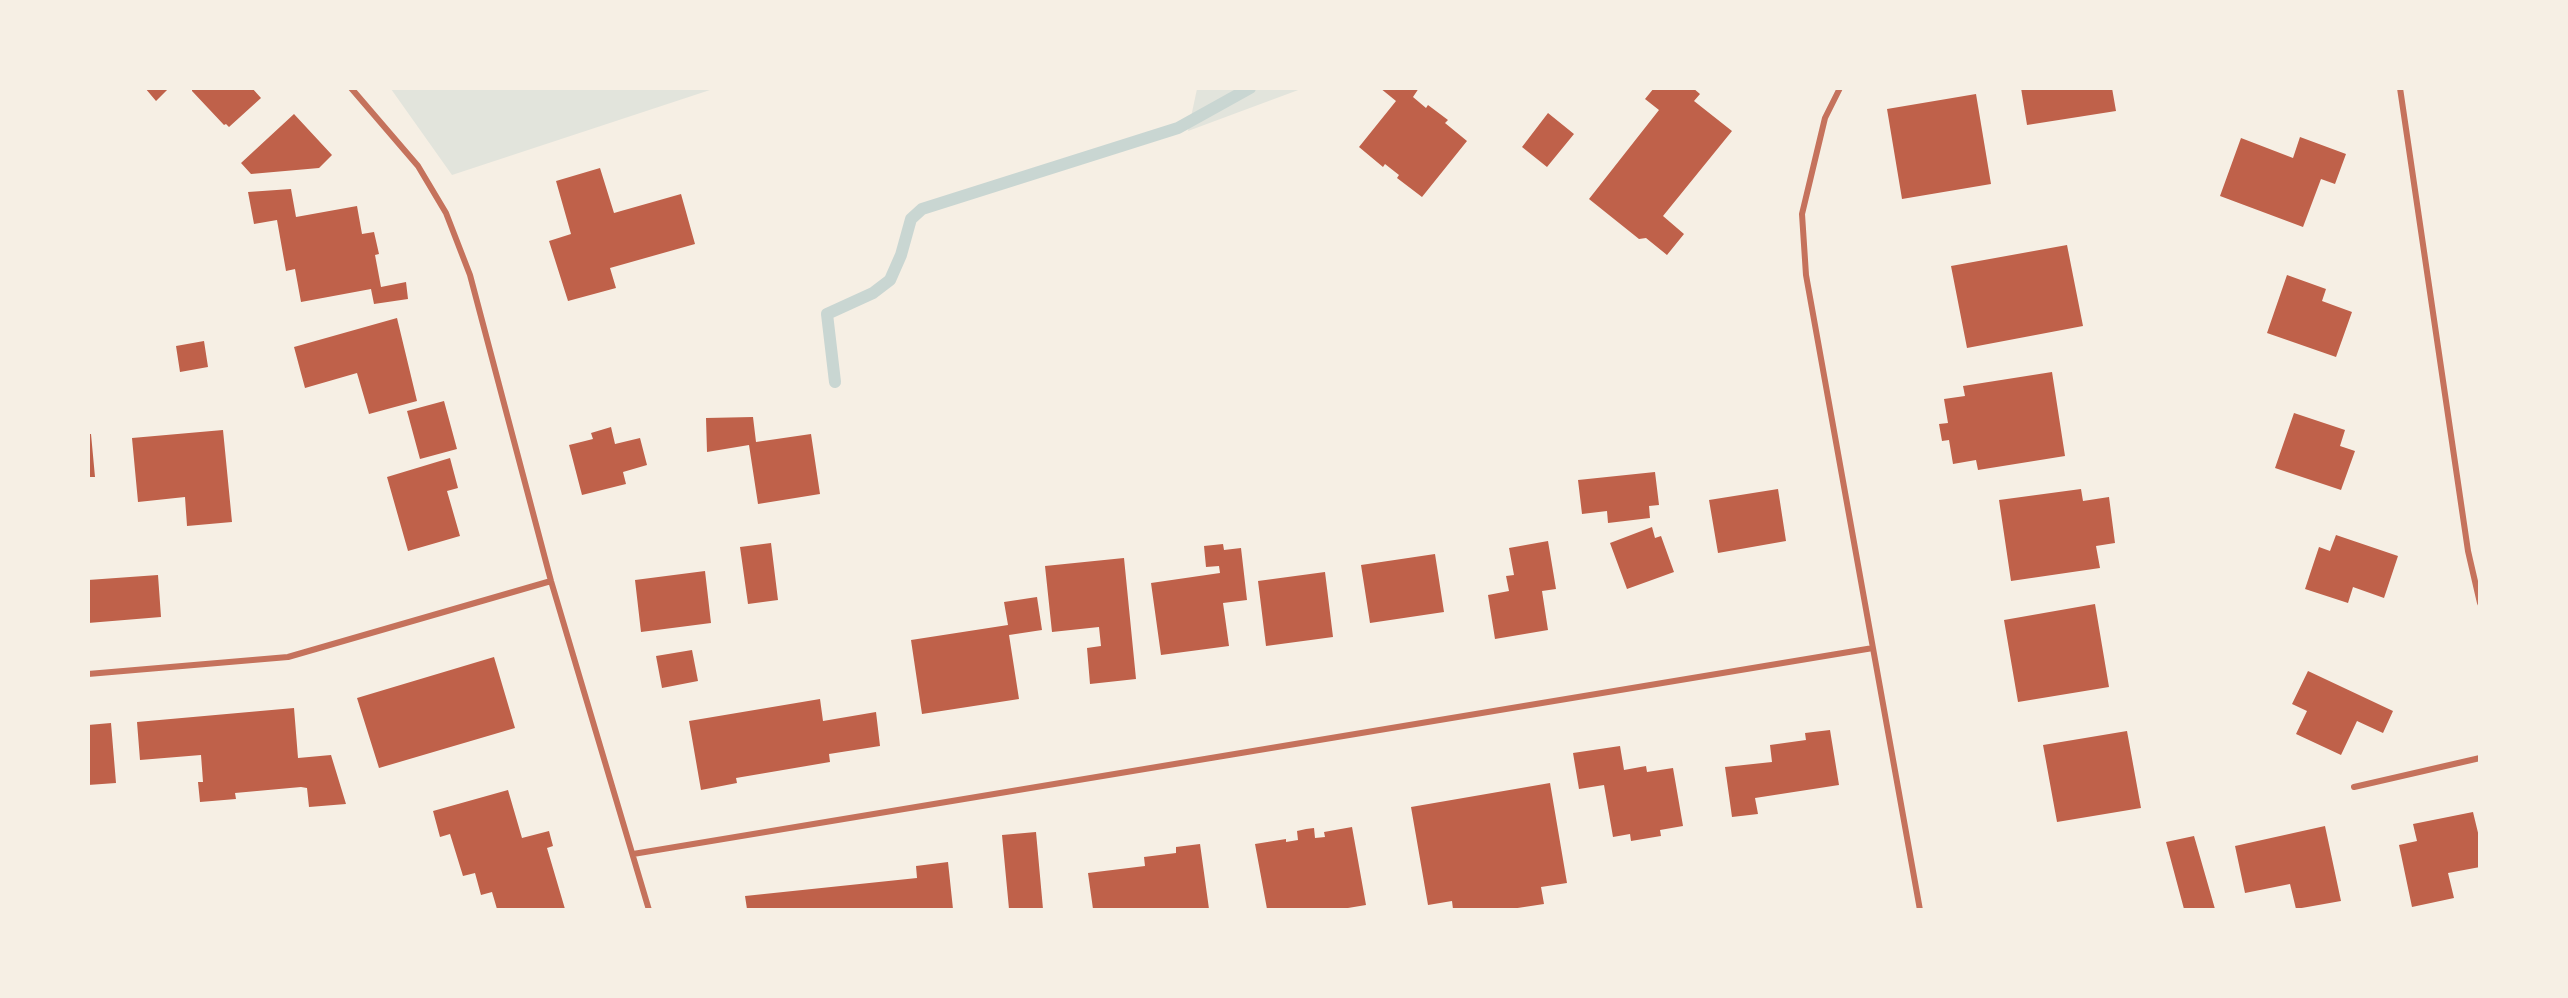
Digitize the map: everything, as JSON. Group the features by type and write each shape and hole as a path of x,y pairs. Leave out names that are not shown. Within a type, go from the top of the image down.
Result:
{"street":[{"path":"351,88 418,166 450,223 470,275 551,581 649,909"},
{"path":"1840,88 1825,118 1802,214 1806,275 1920,909"},
{"path":"2400,88 2468,551 2480,603"},
{"path":"88,674 288,657 551,581"},
{"path":"633,854 1873,648"},
{"path":"2354,787 2480,758"}],"shaded area":[{"path":"1197,88 1301,89 1188,131"},
{"path":"391,89 713,89 452,175"}],"building":[{"path":"145,88 169,88 156,101"},
{"path":"192,88 252,88 261,98 229,127 224,125 192,91"},
{"path":"1380,88 1419,88 1413,97 1426,108 1428,105 1448,120 1445,123 1467,141 1422,197 1397,178 1399,175 1385,164 1383,167 1359,147 1396,101"},
{"path":"1654,88 1693,88 1700,94 1694,101 1732,131 1663,216 1684,234 1667,255 1646,238 1639,239 1589,199 1659,110 1645,99"},
{"path":"2021,88 2112,88 2116,111 2027,125"},
{"path":"1976,94 1991,184 1902,199 1887,109"},
{"path":"1548,113 1574,134 1547,167 1522,147"},
{"path":"294,114 332,155 319,168 251,174 241,163"},
{"path":"2300,137 2346,154 2335,184 2321,179 2303,227 2220,196 2241,138 2293,158"},
{"path":"600,168 614,213 681,194 695,244 610,268 616,288 568,301 549,241 571,234 556,181"},
{"path":"291,189 296,217 357,206 362,234 374,232 379,254 375,255 381,287 406,282 408,299 374,304 371,289 301,302 295,269 286,271 277,220 254,224 248,192"},
{"path":"2067,245 2083,326 1967,348 1951,266"},
{"path":"2287,275 2326,289 2322,301 2352,312 2336,357 2267,333"},
{"path":"397,318 417,401 369,414 357,373 305,388 294,347"},
{"path":"204,341 208,367 180,372 176,346"},
{"path":"2052,372 2065,456 1978,470 1976,460 1953,464 1949,440 1942,441 1939,424 1948,423 1944,399 1965,396 1963,386"},
{"path":"444,401 457,449 420,459 407,411"},
{"path":"2294,413 2345,430 2340,446 2355,451 2341,490 2275,468"},
{"path":"753,417 756,442 811,434 820,494 758,504 749,445 707,452 706,418"},
{"path":"611,427 615,444 640,438 647,465 623,472 626,484 582,495 569,445 593,439 591,433"},
{"path":"223,430 232,522 187,526 185,497 138,502 132,438"},
{"path":"88,434 91,434 95,477 88,477"},
{"path":"450,458 458,488 447,491 460,536 408,551 387,477"},
{"path":"1655,472 1659,505 1649,506 1650,518 1608,523 1607,511 1582,514 1578,480"},
{"path":"1778,489 1786,541 1718,553 1709,500"},
{"path":"2081,489 2083,501 2109,497 2115,543 2096,546 2100,568 2011,581 1999,500"},
{"path":"1652,527 1655,538 1661,536 1674,572 1627,589 1610,543"},
{"path":"2336,535 2398,556 2384,598 2353,587 2348,603 2305,589 2319,547 2330,551"},
{"path":"1548,541 1556,589 1542,591 1548,630 1495,639 1488,595 1509,591 1506,576 1514,575 1509,548"},
{"path":"771,543 778,600 748,604 740,547"},
{"path":"1223,544 1224,550 1241,548 1247,600 1223,603 1229,646 1161,655 1151,583 1220,573 1219,566 1206,567 1204,546"},
{"path":"1435,554 1444,612 1370,623 1361,565"},
{"path":"1124,558 1136,679 1090,684 1087,648 1101,646 1099,627 1052,632 1045,566"},
{"path":"705,571 711,623 641,632 635,580"},
{"path":"1325,572 1333,637 1266,646 1258,581"},
{"path":"158,575 161,617 88,623 88,580"},
{"path":"1037,597 1042,630 1009,635 1019,699 922,714 911,640 1008,625 1004,602"},
{"path":"2095,604 2109,687 2018,702 2004,620"},
{"path":"692,650 698,681 662,688 656,656"},
{"path":"494,657 515,728 379,768 357,698"},
{"path":"2308,671 2393,711 2383,733 2357,721 2341,755 2296,734 2307,711 2292,704"},
{"path":"820,699 823,721 876,712 880,746 829,754 830,762 736,778 737,783 701,790 689,721"},
{"path":"294,708 298,758 331,755 346,804 309,807 307,788 301,787 235,793 236,799 200,802 198,782 203,782 201,755 140,760 137,722"},
{"path":"111,723 116,783 88,785 88,725"},
{"path":"1830,730 1839,785 1755,798 1758,814 1732,817 1725,767 1772,762 1770,745 1806,740 1805,733"},
{"path":"2127,731 2141,808 2057,822 2043,745"},
{"path":"1620,746 1624,770 1646,766 1647,772 1673,768 1683,826 1660,830 1661,836 1631,841 1630,834 1613,837 1604,785 1579,789 1573,753"},
{"path":"1550,783 1567,883 1541,887 1544,904 1511,909 1453,909 1452,901 1428,905 1411,807"},
{"path":"508,790 522,838 549,831 553,846 547,848 565,909 497,909 492,892 481,895 475,873 463,876 450,834 440,837 433,811"},
{"path":"2473,812 2480,841 2480,867 2448,873 2454,898 2412,907 2399,845 2417,841 2413,824"},
{"path":"2325,826 2341,901 2296,909 2290,884 2245,893 2235,846"},
{"path":"1352,827 1366,905 1342,909 1267,909 1255,844 1286,839 1286,842 1298,840 1297,831 1306,829 1314,828 1315,838 1325,837 1324,832"},
{"path":"1036,832 1043,909 1009,909 1002,835"},
{"path":"2194,836 2215,909 2184,909 2166,842"},
{"path":"1200,844 1209,909 1093,909 1088,873 1145,866 1144,857 1176,853 1176,847"},
{"path":"948,862 953,909 747,909 745,896 917,878 916,866"}],"waterway":[{"path":"835,382 827,314 873,293 890,280 901,255 911,219 922,209 1178,128 1250,88"}]}
